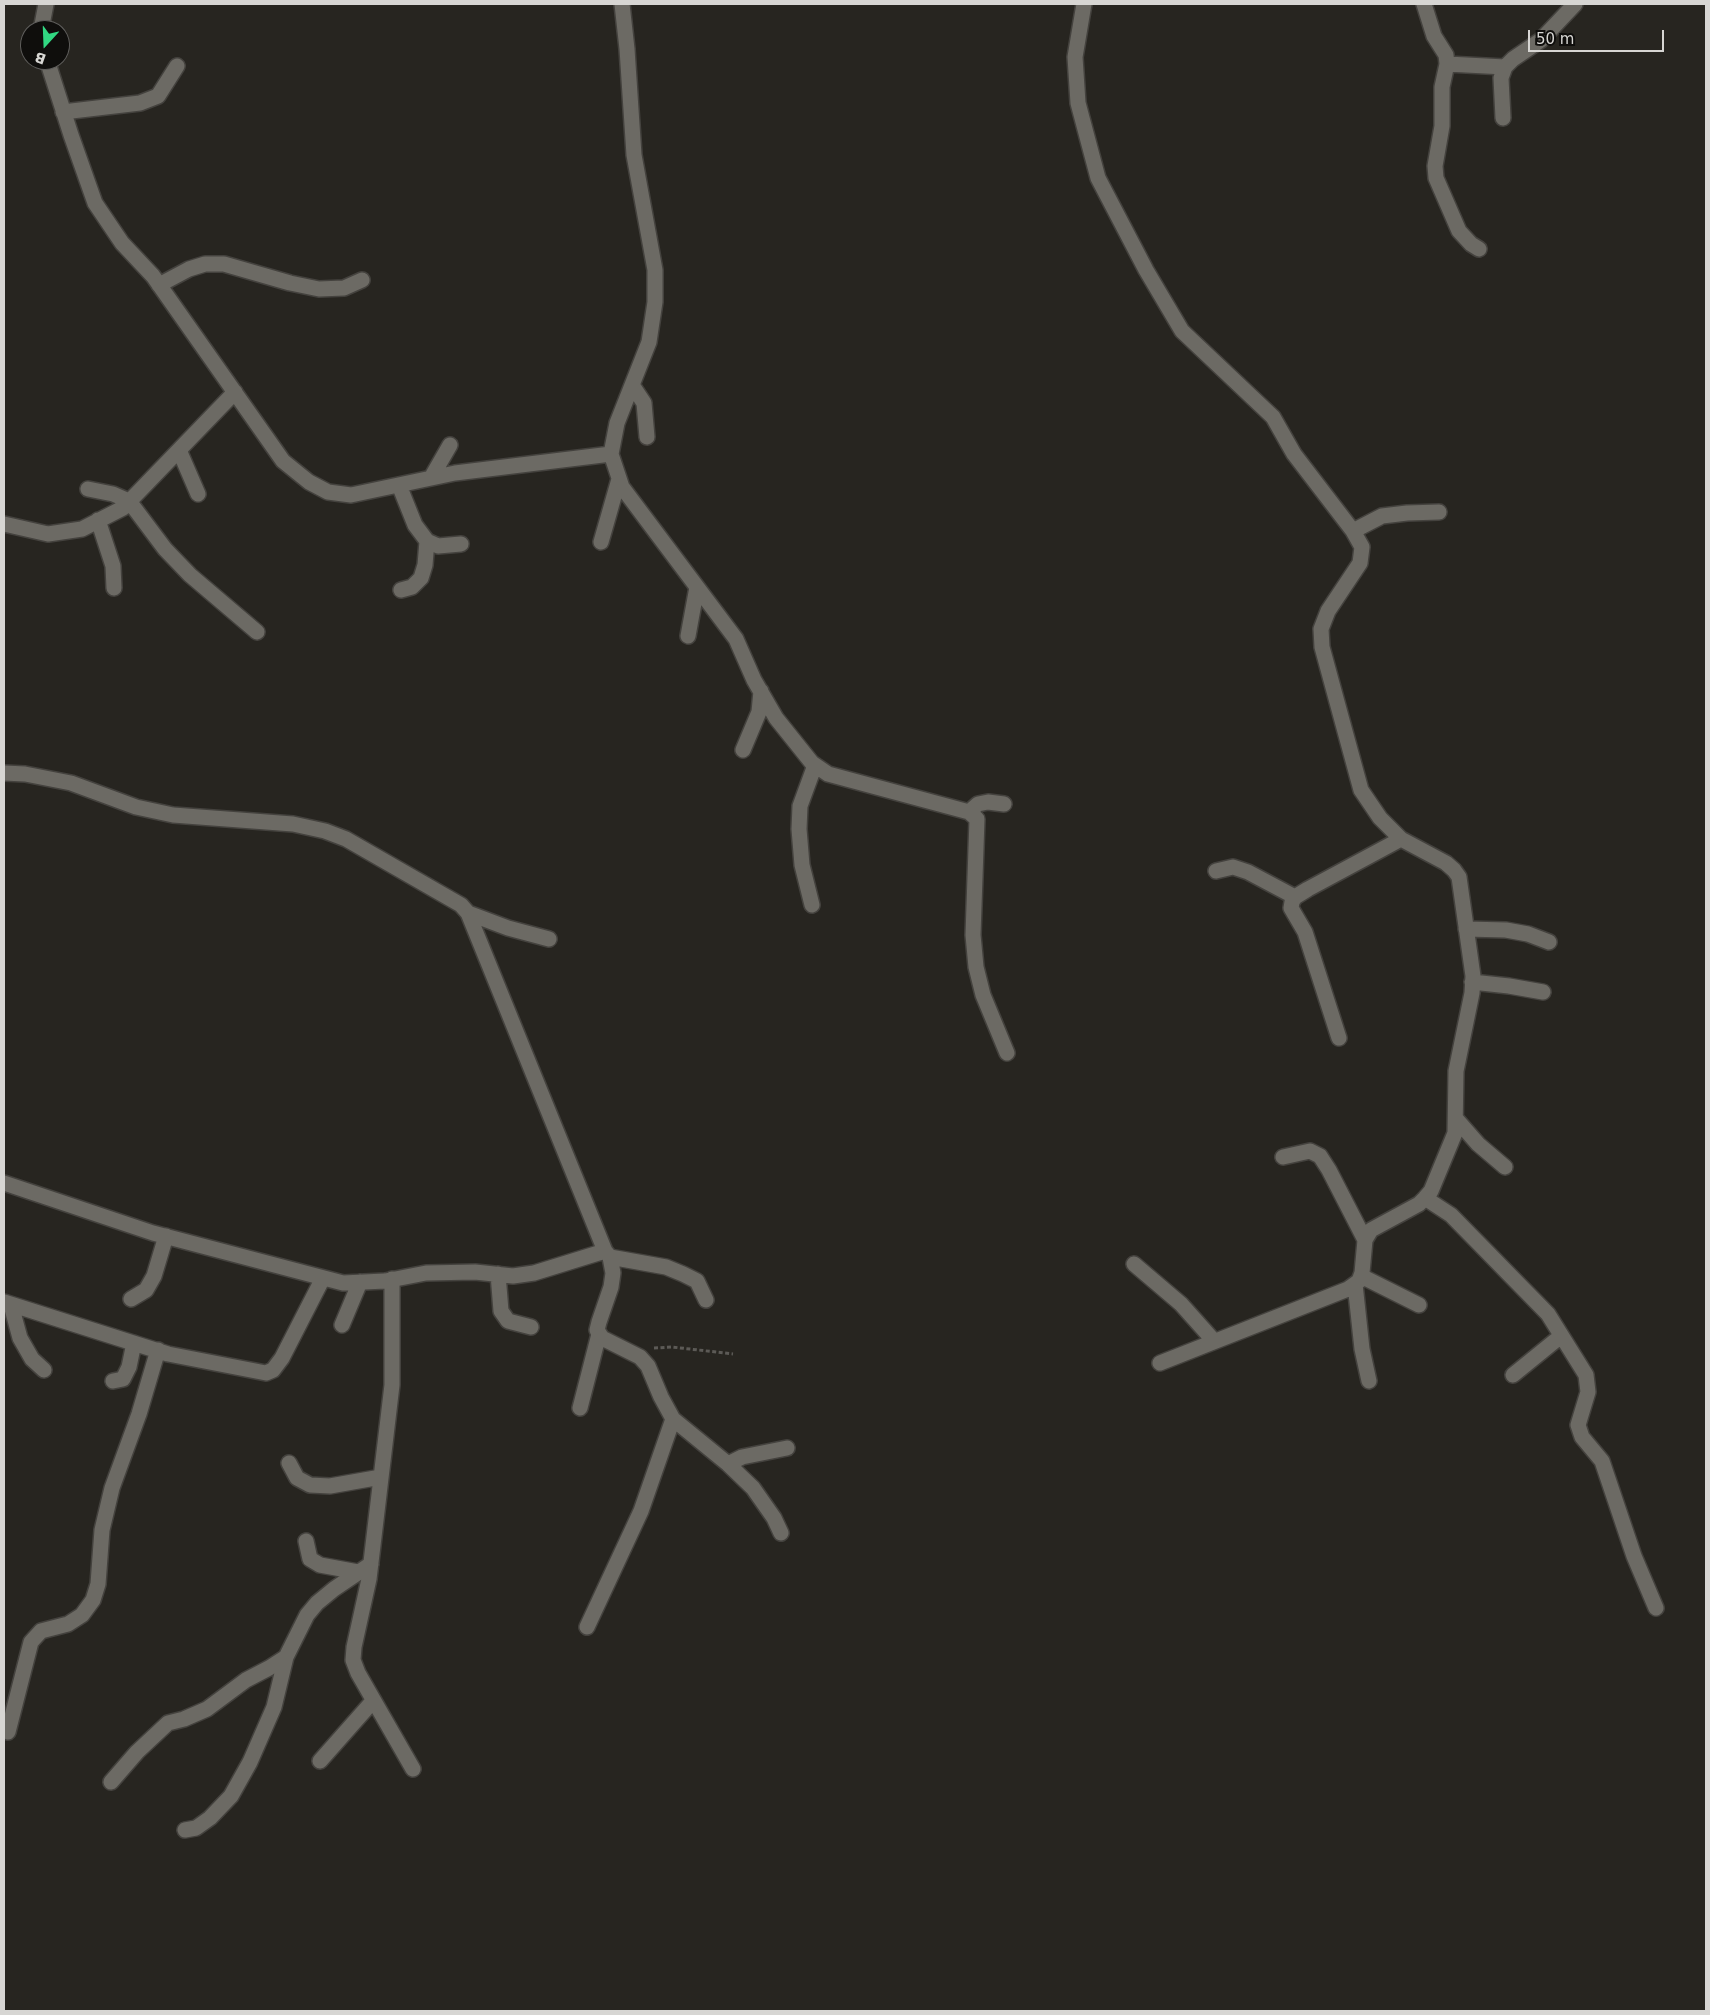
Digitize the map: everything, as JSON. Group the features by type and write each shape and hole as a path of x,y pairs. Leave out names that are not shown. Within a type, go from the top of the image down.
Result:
{"street":[{"path":"43,20 46,4"},
{"path":"622,4 634,156 655,270 655,302 649,342 617,423 611,454 622,488 736,639 776,718 815,765 828,774 848,781 969,812 977,819 973,934 976,967 983,996 1007,1053"},
{"path":"1084,4 1075,57 1078,103 1098,178 1146,270 1182,331 1273,417 1294,454 1354,531 1362,547 1360,563 1328,611 1321,629 1322,647 1361,790 1380,818 1401,839 1446,863 1459,878 1472,993 1456,1071 1457,1120 1455,1133 1431,1191 1419,1204 1371,1230 1365,1240 1358,1280 1362,1349 1369,1382"},
{"path":"1424,4 1434,36 1446,55 1447,64 1442,87 1442,126 1434,166 1436,178 1459,231 1471,244 1479,249"},
{"path":"1503,118 1501,78 1505,67 1513,58 1541,40 1575,4"},
{"path":"1447,64 1505,67"},
{"path":"64,112 140,103 158,96 177,66"},
{"path":"50,70 96,203 122,243 159,285 283,460 309,482 328,492 351,495 455,473 611,454"},
{"path":"159,285 189,269 206,264 224,264 290,283 319,289 344,288 362,280"},
{"path":"632,385 644,403 647,437"},
{"path":"4,524 48,534 82,529 123,508 235,392"},
{"path":"431,478 450,445"},
{"path":"179,450 198,494"},
{"path":"601,542 619,479"},
{"path":"399,485 415,525 427,541 438,546 461,544"},
{"path":"88,489 113,494 129,501 165,549 190,575 257,632"},
{"path":"1354,531 1382,516 1439,512"},
{"path":"98,520 114,566 114,588"},
{"path":"401,590 412,587 421,578 425,565 427,541"},
{"path":"688,636 697,587"},
{"path":"743,750 759,712 761,691"},
{"path":"812,905 802,865 799,829 800,806 815,765"},
{"path":"4,773 25,774 70,783 136,807 173,815 293,824 325,831 346,839 461,905 468,913 607,1254 613,1273 598,1322 597,1330 599,1334 602,1338 640,1356 648,1366 673,1419 728,1464 753,1488 774,1518 781,1533"},
{"path":"969,812 978,804 988,802 1004,804"},
{"path":"1339,1038 1304,932 1291,908 1295,898 1401,839"},
{"path":"1216,871 1233,867 1248,872 1295,898"},
{"path":"468,913 508,928 549,939"},
{"path":"1466,929 1506,930 1528,934 1549,942"},
{"path":"1472,982 1543,992"},
{"path":"1457,1120 1478,1144 1505,1167"},
{"path":"1283,1157 1310,1151 1320,1156 1365,1240"},
{"path":"4,1183 166,1236 343,1283 392,1279 426,1272 475,1272 513,1276 534,1273 607,1254 666,1267 683,1274 697,1281 706,1300"},
{"path":"1425,1198 1451,1215 1548,1314 1586,1375 1588,1392 1578,1425 1582,1437 1602,1461 1634,1556 1656,1608"},
{"path":"131,1299 146,1290 154,1276 166,1236"},
{"path":"1134,1264 1181,1304 1214,1342"},
{"path":"498,1274 501,1311 508,1322 531,1327"},
{"path":"7,1303 158,1350 261,1372 273,1370 282,1358 323,1278"},
{"path":"392,1279 392,1385 381,1478 365,1568 353,1660 373,1701 413,1769"},
{"path":"1358,1280 1419,1305"},
{"path":"1160,1363 1348,1289 1358,1280"},
{"path":"342,1325 360,1282"},
{"path":"7,1303 20,1338 32,1359 44,1370"},
{"path":"580,1408 599,1334"},
{"path":"1513,1375 1561,1336"},
{"path":"113,1381 123,1379 130,1367 134,1343"},
{"path":"8,1732 31,1642 41,1631 68,1624 82,1615 93,1600 98,1584 102,1530 112,1488 139,1414 158,1350"},
{"path":"587,1627 641,1511 673,1419"},
{"path":"728,1464 742,1457 787,1448"},
{"path":"289,1463 297,1478 310,1485 330,1486 381,1478"},
{"path":"306,1541 310,1559 320,1565 365,1568"},
{"path":"185,1830 196,1828 210,1818 231,1796 250,1762 274,1706 286,1657 307,1615 317,1603 365,1568"},
{"path":"110,1782 137,1752 168,1723 184,1719 207,1709 246,1680 286,1657"},
{"path":"320,1761 373,1701"}],"path":[{"path":"630,1352 672,1347 733,1354"}]}
